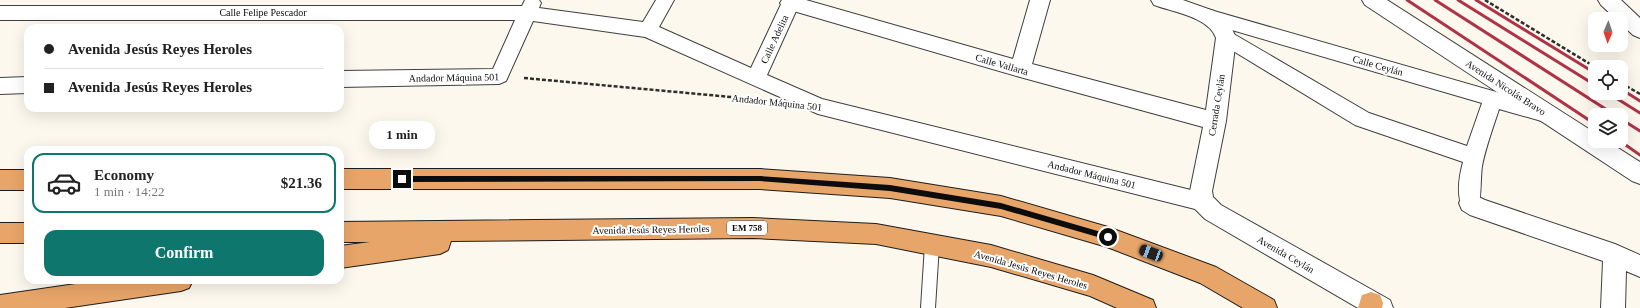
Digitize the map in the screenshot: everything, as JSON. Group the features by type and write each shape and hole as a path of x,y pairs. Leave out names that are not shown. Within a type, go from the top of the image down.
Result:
{"highway":[{"path":"344,179 760,179 890,188 1001,206 1108,237 1208,275 1265,308"},
{"path":"0,180 24,180"},
{"name":"Avenida Jesús Reyes Heroles","path":"344,232 753,228 876,234 1006,260 1093,286 1144,308"},
{"path":"344,257 530,230"},
{"path":"0,233 24,233"},
{"path":"0,306 153,284"}],"street":[{"path":"648,30 665,0"},
{"path":"1020,69 1040,0"},
{"path":"1162,0 1207,16 1222,27 1226,38 1362,119 1474,157"},
{"name":"Avenida Nicolás Bravo","path":"1372,0 1640,174"},
{"path":"1608,0 1640,30"},
{"name":"Calle Vallarta","path":"791,2 1020,69 1215,121"},
{"name":"Calle Adelita","path":"756,78 791,2"},
{"path":"122,24 133,6"},
{"name":"Calle Felipe Pescador","path":"0,13 133,6 530,6 648,30"},
{"path":"499,76 530,6"},
{"name":"Calle Ceylán","path":"1207,16 1549,115"},
{"name":"Andador Máquina 501","path":"648,30 818,106 1203,202"},
{"name":"Cerrada Ceylán","path":"1203,202 1201,191 1215,121 1226,38"},
{"name":"Andador Máquina 501","path":"344,79 499,76"},
{"path":"0,86 24,85"},
{"path":"1493,99 1474,157 1469,195 1470,203 1478,208 1615,255 1640,266"},
{"name":"Avenida Ceylán","path":"1203,202 1213,212 1374,306"},
{"path":"1613,308 1615,255"}],"lane":[{"path":"928,308 932,245"}],"path":[{"path":"1485,0 1588,63"},
{"name":"Andador Máquina 501","path":"499,76 748,99"},
{"path":"1628,87 1640,94"}],"railway":[{"path":"1407,0 1588,119"},
{"path":"1435,0 1604,108"},
{"path":"1458,0 1588,81"},
{"path":"1476,0 1588,69"},
{"path":"1628,93 1640,101"},
{"path":"1619,100 1640,113"},
{"path":"1628,123 1640,131"},
{"path":"1628,147 1640,155"}],"route":[{"path":"402,179 760,179 890,188 1001,206 1108,237"}]}
